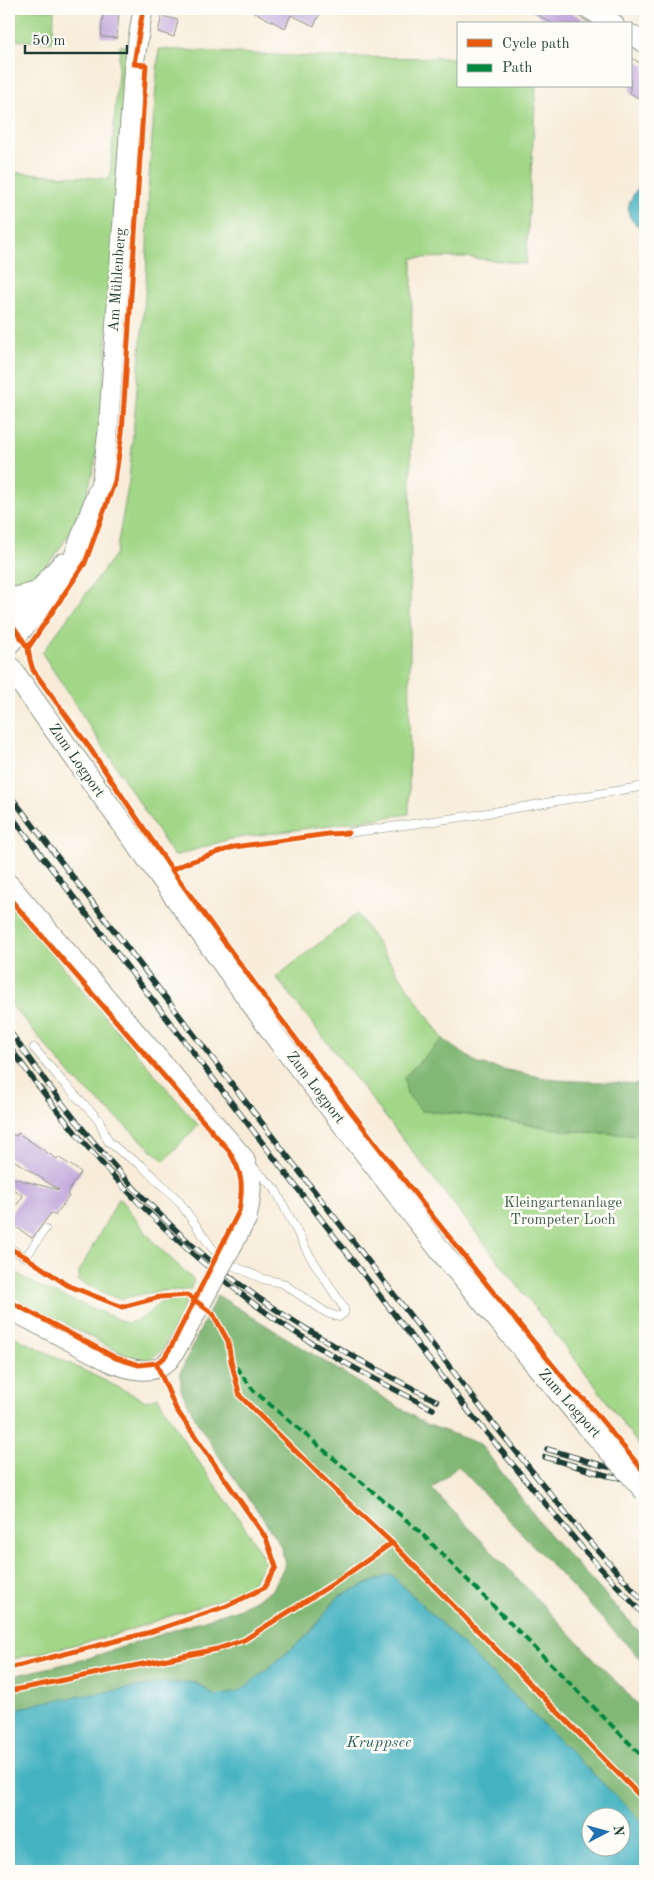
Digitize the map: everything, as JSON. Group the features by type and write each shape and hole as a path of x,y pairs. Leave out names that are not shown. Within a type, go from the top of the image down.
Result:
{"main road":[{"path":"9,598 36,593"},
{"name":"Zum Logport","path":"9,666 157,874 336,1116 443,1254 585,1423 645,1491"}],"street":[{"name":"Am Mühlenberg","path":"9,645 50,598 78,549 102,479 134,64 143,9"},
{"path":"589,9 611,22"},
{"path":"632,35 645,43"},
{"name":"Am Mühlenberg","path":"9,617 36,593 56,569 78,549"},
{"path":"9,884 244,1158 251,1174 252,1194 247,1218 168,1362 147,1370 129,1369 112,1363 9,1309"}],"lane":[{"path":"348,833 485,813 645,786"},
{"path":"34,1048 99,1120 108,1140 121,1152 141,1164 178,1200 212,1248 232,1265 263,1279 282,1283 327,1314 339,1317 344,1313 344,1308 308,1253 275,1189 244,1158"},
{"path":"9,1248 26,1257 45,1229"}],"green space":[{"path":"9,9 54,10 53,42 9,40"},
{"path":"120,46 130,46 102,408 93,473 82,507 58,551 36,575 23,583 9,588 9,172 110,179"},
{"path":"159,49 313,57 457,58 457,88 536,88 526,264 465,257 412,258 409,814 230,839 174,856 42,653 116,553 129,481 146,285 149,177"},
{"path":"9,904 198,1125 164,1161 74,1079 9,1002"},
{"name":"Kleingartenanlage Trompeter Loch","path":"357,914 443,1039 404,1077 422,1110 468,1115 570,1131 645,1136 645,1454 592,1381 276,977"},
{"path":"443,1039 478,1064 555,1080 645,1084 645,1136 570,1131 468,1115 422,1111 407,1094 404,1077"},
{"path":"119,1198 158,1247 194,1280 190,1290 159,1291 118,1299 78,1281 79,1272"},
{"path":"9,1269 40,1287 127,1323 145,1316 159,1302 187,1300 163,1349 150,1359 132,1359 9,1294"},
{"path":"217,1295 426,1424 480,1444 548,1533 645,1638 645,1664 458,1466 432,1489 645,1712 645,1825 632,1812 632,1808 628,1808 391,1574 339,1596 307,1636 239,1692 215,1696 196,1683 163,1683 44,1702 9,1711 9,1677 86,1659 238,1609 271,1591 285,1566 282,1548 199,1425 181,1390 181,1371"},
{"path":"9,1334 146,1401 158,1397 183,1439 239,1519 265,1561 250,1589 108,1637 9,1660"}],"water":[{"path":"645,175 645,230 630,218 628,212 632,198"},
{"name":"Kruppsee","path":"391,1574 628,1808 582,1808 582,1858 632,1858 632,1812 645,1825 645,1871 9,1871 9,1711 44,1702 163,1683 196,1683 215,1696 239,1692 307,1636 339,1596"}],"building":[{"path":"107,9 119,9 117,38 101,37 103,12 107,12"},
{"path":"248,9 322,9 314,26 291,15 285,28"},
{"path":"528,9 566,9 589,22 550,22"},
{"path":"162,16 178,20 174,37 158,32"},
{"path":"632,58 645,66 645,102 630,93 630,88 632,88"},
{"path":"9,1132 16,1136 18,1133 57,1159 58,1157 81,1172 67,1195 69,1196 55,1216 51,1213 32,1238 9,1222 9,1216 23,1196 9,1186 9,1177 59,1190 9,1157"}],"railway":[{"path":"9,794 489,1418 583,1534 645,1603"},
{"path":"9,813 470,1413 583,1549 645,1616"},
{"path":"9,1030 35,1067 92,1140 155,1210 189,1242 224,1272 281,1313 347,1353 437,1401"},
{"path":"9,1046 35,1082 91,1151 152,1216 184,1246 253,1303 296,1333 364,1373 433,1409"},
{"path":"547,1449 604,1466 645,1474"},
{"path":"545,1457 609,1476 645,1482"}],"marked path":[{"path":"236,1367 254,1391 417,1529 645,1759"}],"cycle path":[{"path":"28,648 85,563 115,481 122,433 146,65 134,64 143,9"},
{"path":"9,620 28,648 33,670 89,747 172,870 234,847 348,833"},
{"path":"172,870 269,1003 419,1199 574,1391 585,1400 645,1473"},
{"path":"9,898 229,1151 237,1166 241,1180 239,1211 172,1345 164,1358 156,1363 139,1365 116,1358 9,1301"},
{"path":"9,1248 26,1257 67,1285 122,1307 160,1297 188,1295 213,1314 228,1341 240,1396 340,1495 392,1543 645,1801"},
{"path":"9,1668 147,1633 227,1606 264,1588 276,1567 266,1538 176,1409 156,1363"},
{"path":"9,1691 217,1649 244,1640 336,1582 392,1543"}]}
